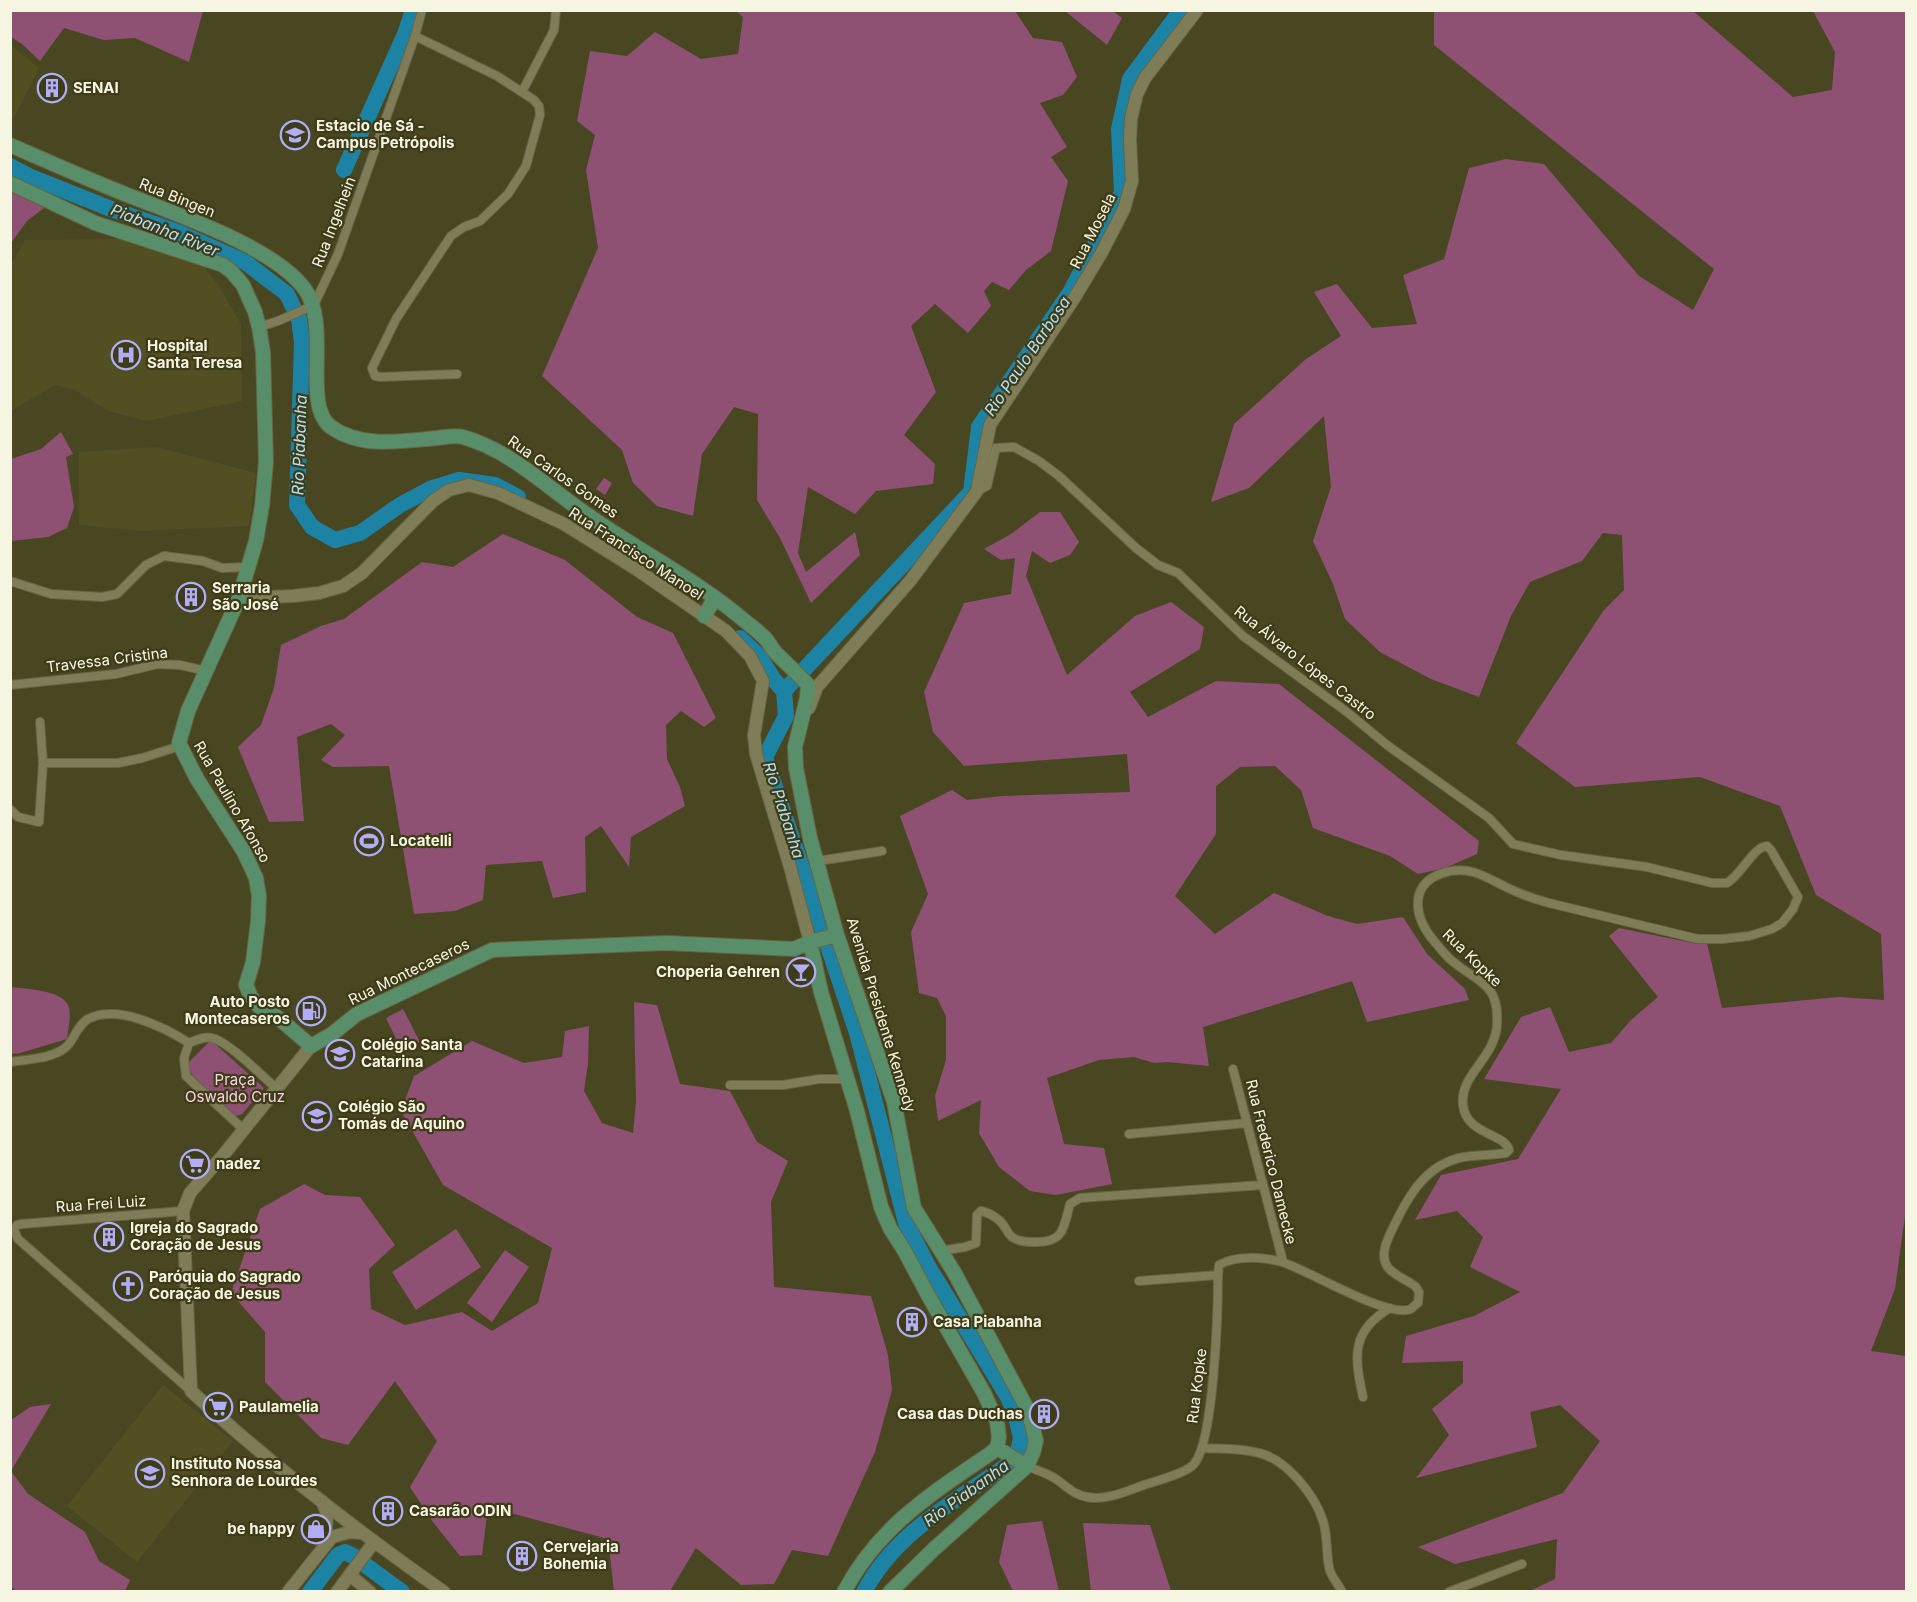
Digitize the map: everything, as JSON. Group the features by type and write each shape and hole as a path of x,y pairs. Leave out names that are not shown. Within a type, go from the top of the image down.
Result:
{"main road":[{"name":"Rua Mosela","path":"812,686 910,581 977,491 990,425 1075,297 1124,209 1132,181 1131,119 1137,94 1145,78 1197,10"},
{"name":"Rua Bingen","path":"10,145 224,235 273,260 305,288 314,305"},
{"path":"10,183 95,223 223,265 243,285 259,327"},
{"name":"Rua Carlos Gomes","path":"314,305 318,330 318,400 320,413 332,427 348,435 372,442 460,436 494,449 513,460 582,511 715,598 764,637 779,656 812,686"},
{"name":"Rua Paulino Afonso","path":"259,327 263,352 266,462 262,506 249,567 239,598 188,711 180,746 197,779 244,852 256,878 260,896 258,921 253,962 246,985 251,997 261,1009 276,1016 311,1046"},
{"name":"Rua Francisco Manoel","path":"239,598 293,596 319,593 343,586 362,573 434,501 449,490 469,485 498,493 564,524 636,569 726,631 750,656 763,681 754,735 756,753 810,942"},
{"path":"704,616 715,598"},
{"name":"Avenida Presidente Kennedy","path":"812,686 795,747 796,768 810,838 837,935 894,1102 914,1208 982,1323 1029,1412 1036,1441 1027,1466"},
{"name":"Rua Montecaseros","path":"183,1211 190,1193 311,1046 332,1034 357,1014 492,950 666,943 794,949 837,935"},
{"path":"810,942 821,992 881,1206 890,1228 984,1393 997,1422 999,1437 997,1448 900,1518 856,1568 844,1592"},
{"path":"183,1211 191,1391 222,1420 361,1533 371,1546 444,1592"},
{"path":"890,1592 941,1542 1027,1466 997,1448"},
{"path":"322,1501 327,1513 325,1543"},
{"path":"288,1592 332,1537 340,1534 361,1533"},
{"path":"337,1592 371,1546"},
{"path":"351,1574 370,1592"}],"street":[{"name":"Rua Ingelhein","path":"314,305 338,254 415,36 422,10"},
{"path":"522,92 554,30 556,10"},
{"path":"415,36 476,65 522,92 539,106 540,115 526,166 508,194 490,212 480,221 464,227 451,236 396,319 372,368 375,376 381,377 457,374"},
{"path":"259,327 314,305"},
{"name":"Rua Álvaro Lópes Castro","path":"977,491 987,486 996,448 1014,447 1025,452 1059,476 1136,548 1158,565 1178,573 1243,636 1387,745 1489,818 1513,844 1561,855 1647,867 1712,883 1727,883 1743,870 1756,851 1767,846"},
{"path":"10,581 51,594 102,597 117,594 146,565 164,556 203,561 222,568 249,567"},
{"name":"Travessa Cristina","path":"10,685 116,674 158,664 180,665 207,671"},
{"path":"10,809 18,817 39,822 43,763 40,722"},
{"path":"43,763 118,763 180,746"},
{"name":"Rua Kopke","path":"1390,1308 1411,1309 1418,1303 1416,1287 1387,1266 1384,1256 1391,1233 1409,1195 1426,1175 1445,1163 1463,1157 1506,1153 1509,1148 1479,1131 1467,1119 1463,1109 1465,1088 1496,1040 1497,1005 1486,986 1453,962 1420,920 1419,897 1422,886 1432,878 1447,872 1473,872 1525,896 1549,903 1698,939 1740,937 1772,929 1782,923 1793,909 1798,897 1767,846"},
{"path":"818,861 882,850"},
{"path":"10,1062 44,1057 65,1048 87,1020 105,1015 123,1016 148,1022 170,1031 189,1043"},
{"path":"243,1130 186,1076 184,1058 189,1043 201,1038 211,1038 223,1043 276,1088"},
{"name":"Rua Frederico Damecke","path":"1233,1069 1283,1262"},
{"path":"730,1085 783,1085 819,1079 847,1079"},
{"path":"1129,1134 1247,1123"},
{"path":"940,1251 976,1243 977,1215 981,1211 996,1219 1013,1238 1041,1242 1053,1241 1062,1232 1071,1204 1080,1198 1262,1185"},
{"name":"Rua Frei Luiz","path":"183,1211 22,1224 15,1227 15,1234 191,1391"},
{"path":"1139,1281 1218,1275 1220,1265 1225,1262 1260,1258 1283,1262 1347,1292 1390,1308"},
{"name":"Rua Kopke","path":"1203,1448 1215,1347 1218,1275"},
{"path":"1363,1397 1358,1376 1361,1334 1369,1322 1390,1308"},
{"path":"1027,1466 1054,1478 1074,1493 1100,1498 1186,1469 1194,1465 1203,1448 1260,1453 1291,1473 1317,1505 1327,1536 1329,1569 1342,1592"},
{"path":"1449,1592 1522,1564"}],"shaded area":[{"path":"11,45 39,68 11,123"},
{"name":"Hospital Santa Teresa","path":"126,239 198,260 219,286 241,324 242,401 147,421 108,411 73,389 55,385 11,411 11,265 25,240"},
{"path":"156,447 256,473 249,526 141,531 79,525 79,452"},
{"name":"Instituto Nossa Senhora de Lourdes","path":"163,1385 233,1441 137,1562 67,1506"}],"green space":[{"path":"10,11 203,11 189,62 135,38 104,40 64,28 40,61 11,37"},
{"path":"736,11 1015,11 1033,38 1062,42 1077,77 1063,95 1040,103 1067,147 1051,157 1068,181 1051,251 1026,270 1009,290 992,282 984,291 991,306 968,333 935,304 911,326 936,392 904,435 935,464 933,484 876,491 855,514 808,487 798,553 806,572 855,532 860,555 811,603 780,538 757,500 758,414 734,407 702,454 693,516 657,506 633,483 622,450 542,376 598,248 586,170 595,135 577,121 590,51 627,56 655,32 701,59 738,54 743,17"},
{"path":"1065,11 1113,11 1122,18 1107,45"},
{"path":"1434,11 1693,11 1793,97 1832,90 1835,52 1813,11 1906,11 1906,1208 1895,1289 1871,1351 1906,1356 1906,1591 1530,1591 1555,1579 1557,1539 1455,1564 1418,1547 1563,1493 1600,1441 1560,1405 1530,1412 1537,1447 1416,1478 1449,1435 1432,1409 1463,1383 1463,1361 1402,1363 1406,1336 1474,1316 1520,1292 1470,1267 1483,1237 1457,1211 1415,1220 1441,1175 1518,1159 1561,1089 1484,1079 1521,1017 1550,1007 1569,1052 1611,1043 1631,1020 1658,997 1609,936 1619,928 1698,944 1707,943 1722,1008 1839,997 1884,1000 1881,934 1816,895 1780,806 1700,777 1575,787 1516,743 1604,610 1624,590 1622,535 1603,533 1582,561 1530,582 1511,616 1479,697 1431,679 1380,652 1345,619 1333,584 1313,541 1331,487 1324,416 1249,488 1211,502 1234,424 1306,359 1341,336 1314,292 1337,284 1372,328 1417,324 1403,275 1444,259 1469,168 1506,159 1544,164 1639,276 1693,310 1714,269 1434,45"},
{"path":"11,189 44,208 27,221 11,243"},
{"path":"61,432 73,454 66,457 74,507 67,528 48,537 11,541 11,459 41,449"},
{"path":"604,478 612,483 605,495 596,489"},
{"path":"1040,512 1060,512 1079,542 1070,555 1050,563 1032,551 1026,576 1067,675 1135,616 1171,602 1204,627 1200,649 1130,692 1148,717 1216,681 1279,684 1479,841 1477,854 1445,868 1418,874 1390,856 1313,828 1301,790 1275,766 1240,767 1216,786 1216,834 1175,896 1215,934 1274,893 1328,916 1357,924 1403,917 1427,954 1465,989 1469,1000 1367,1022 1352,981 1203,1027 1209,1066 1154,1063 1134,1057 1099,1060 1047,1078 1064,1144 1104,1148 1112,1184 1056,1195 1030,1191 999,1167 979,1133 981,1100 938,1121 935,1096 946,1060 946,1016 937,998 919,993 911,932 928,894 900,816 952,790 967,800 1002,796 1130,792 1127,754 964,766 933,732 924,692 964,603 1011,594 1015,558 1001,560 984,549 1011,534"},
{"path":"503,534 565,560 637,617 673,633 716,718 704,727 681,711 666,725 667,759 680,787 685,806 631,837 629,867 601,826 585,837 586,892 553,898 542,861 486,865 483,900 455,911 414,914 389,766 333,767 321,760 345,735 331,724 297,737 304,821 269,822 238,747 261,725 274,688 281,645 321,626 344,619 422,562 453,567"},
{"path":"10,987 51,993 64,1000 70,1013 67,1039 11,1054"},
{"path":"634,1002 657,1005 680,1084 730,1091 757,1142 788,1161 771,1202 774,1287 871,1296 888,1355 892,1390 875,1452 828,1556 792,1550 774,1584 741,1585 696,1548 670,1591 614,1591 608,1539 488,1507 482,1555 460,1556 433,1522 410,1487 437,1441 395,1381 348,1445 321,1438 265,1382 265,1332 231,1293 260,1209 304,1184 325,1195 360,1197 395,1245 369,1269 371,1309 405,1325 462,1312 492,1331 538,1303 552,1248 443,1185 401,1111 414,1076 472,1041 524,1063 562,1057 565,1031 589,1026 588,1063 584,1091 602,1123 633,1133 636,1102"},
{"path":"403,1009 420,1042 402,1051 386,1018"},
{"name":"Praça Oswaldo Cruz","path":"209,1042 213,1042 264,1088 242,1114 236,1116 214,1100 195,1080 191,1072 189,1062"},
{"path":"456,1229 481,1267 416,1310 392,1272"},
{"path":"505,1250 529,1267 492,1322 467,1303"},
{"path":"51,1404 11,1471 11,1420 30,1407"},
{"path":"11,1471 28,1494 85,1532 99,1561 130,1580 125,1591 16,1591 11,1586"},
{"path":"1042,1521 1059,1591 1013,1591 999,1562 1007,1525"},
{"path":"1083,1523 1150,1525 1171,1591 1091,1591"}],"waterway":[{"path":"344,170 405,34 413,10"},
{"name":"Rio Paulo Barbosa","path":"784,691 971,492 979,427 1071,291 1122,193 1119,129 1130,79 1181,10"},
{"name":"Rio Piabanha","path":"10,166 31,177 111,209 178,232 245,262 287,294 299,319 302,342 297,505 312,527 335,540 360,533 400,505 430,489 459,480 495,485 518,497"},
{"name":"Rio Piabanha","path":"740,638 759,656 784,691 786,716 765,757 857,1033 906,1223 928,1266 1008,1397 1021,1438 1018,1452 1006,1466 927,1520 892,1553 864,1592"},
{"path":"310,1592 338,1555 345,1552 402,1592"}],"place":[{"name":"SENAI","path":"52,88"},
{"name":"Estacio de Sá - Campus Petrópolis","path":"295,135"},
{"name":"Hospital Santa Teresa","path":"126,355"},
{"name":"Serraria São José","path":"191,597"},
{"name":"Locatelli","path":"369,841"},
{"name":"Choperia Gehren","path":"801,972"},
{"name":"Auto Posto Montecaseros","path":"311,1011"},
{"name":"Colégio Santa Catarina","path":"340,1054"},
{"name":"Colégio São Tomás de Aquino","path":"317,1116"},
{"name":"nadez","path":"195,1164"},
{"name":"Igreja do Sagrado Coração de Jesus","path":"109,1237"},
{"name":"Paróquia do Sagrado Coração de Jesus","path":"128,1286"},
{"name":"Casa Piabanha","path":"912,1322"},
{"name":"Paulamelia","path":"218,1407"},
{"name":"Casa das Duchas","path":"1044,1414"},
{"name":"Instituto Nossa Senhora de Lourdes","path":"150,1473"},
{"name":"Casarão ODIN","path":"388,1511"},
{"name":"be happy","path":"316,1529"},
{"name":"Cervejaria Bohemia","path":"522,1556"}],"water label":[{"name":"Piabanha River","path":"165,230"}]}
